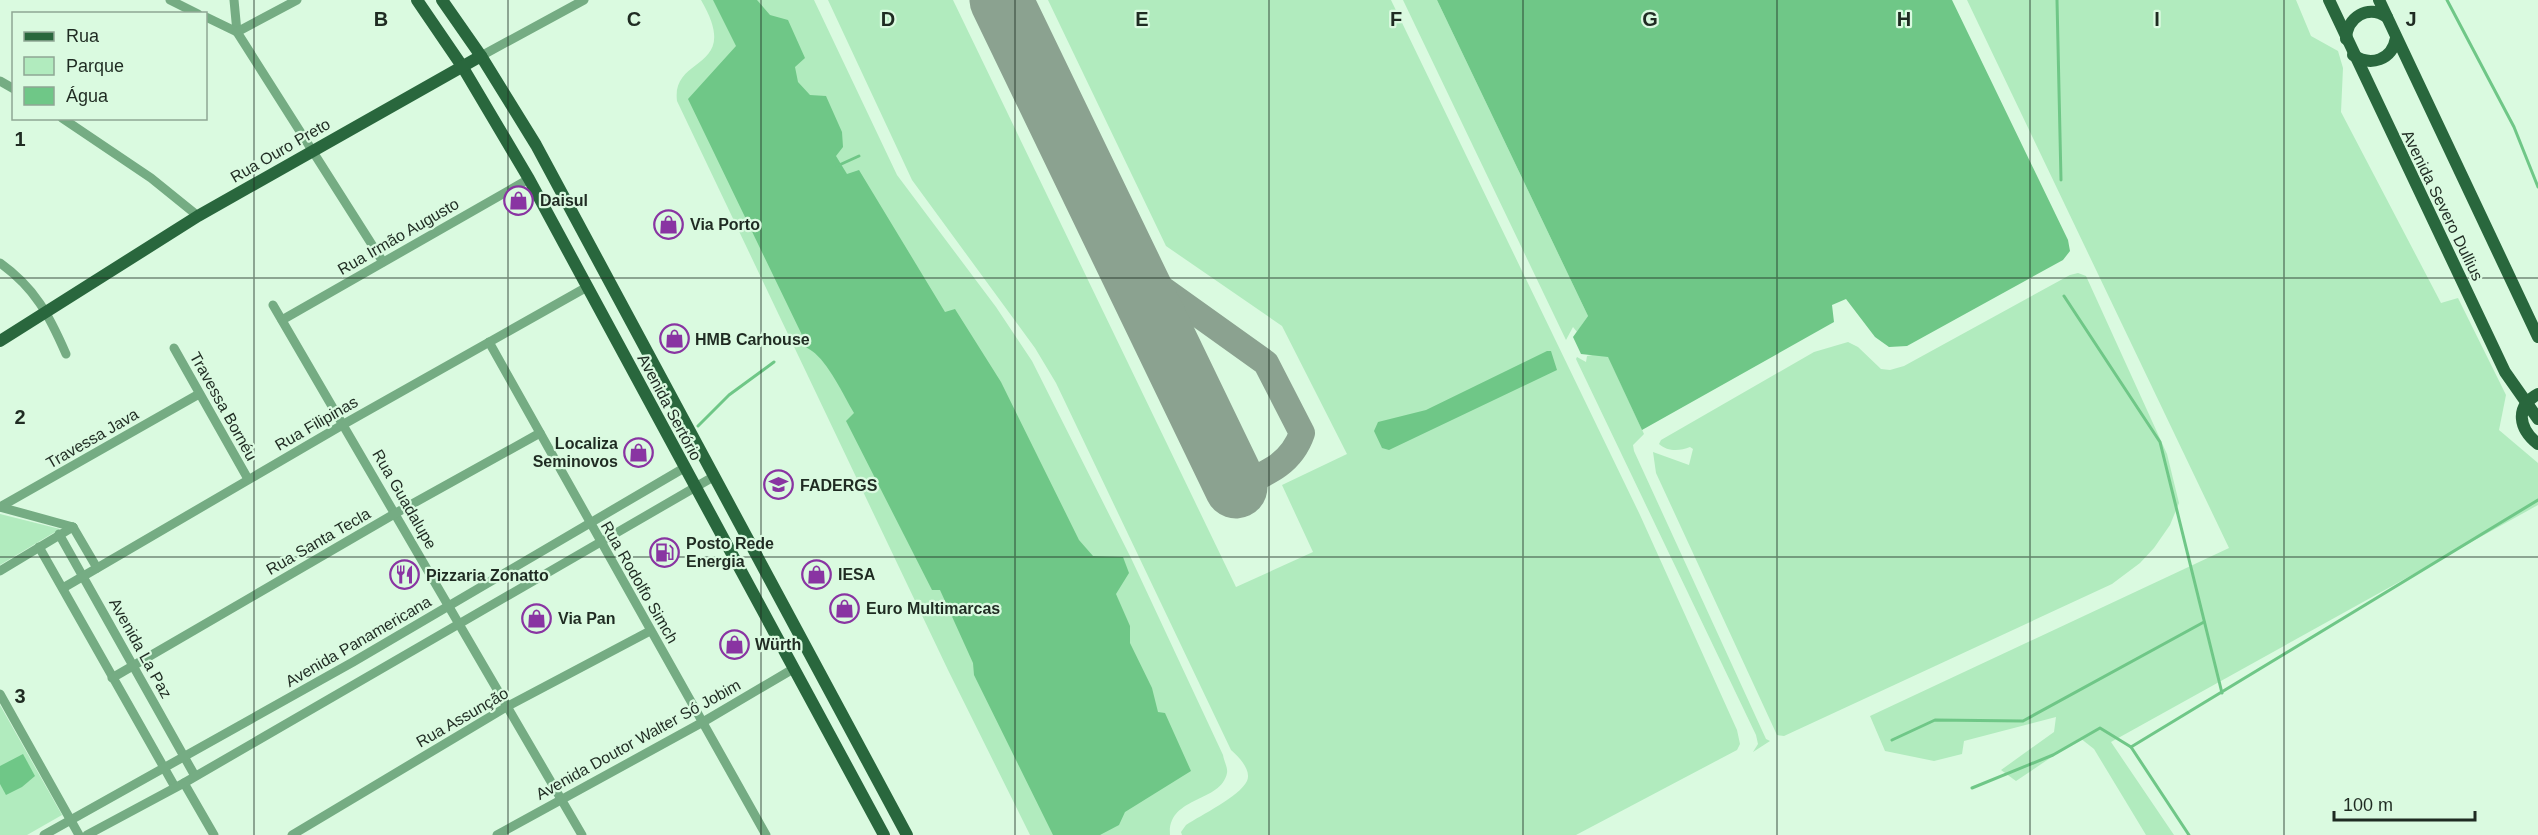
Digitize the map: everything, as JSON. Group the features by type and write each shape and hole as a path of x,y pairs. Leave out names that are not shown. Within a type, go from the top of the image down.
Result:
{"main road":[{"name":"Avenida Sertório","path":"417,0 462,66 529,179 884,835"},
{"name":"Avenida Sertório","path":"442,0 525,126 594,249 713,477 907,835"},
{"name":"Avenida Severo Dullius","path":"2329,0 2353,55 2505,372 2538,419"},
{"name":"Avenida Severo Dullius","path":"2379,0 2538,337"},
{"path":"2346,39 2350,24 2359,14 2372,11 2387,17"},
{"path":"2353,55 2367,61 2380,60 2391,51 2396,38"},
{"name":"Rua Ouro Preto","path":"0,341 198,216 481,56"},
{"path":"2538,394 2526,403 2522,412 2523,429 2538,444"}],"street":[{"path":"170,0 194,12"},
{"path":"234,0 237,32 383,262"},
{"path":"237,32 297,0"},
{"name":"Rua Ouro Preto","path":"481,56 584,0"},
{"path":"207,17 237,32"},
{"path":"65,120 151,178 198,216"},
{"name":"Rua Irmão Augusto","path":"282,320 529,179"},
{"path":"0,263 18,277 47,311 66,354"},
{"name":"Rua Filipinas","path":"63,588 248,479 587,287"},
{"name":"Rua Guadalupe","path":"273,304 582,835"},
{"name":"Rua Rodolfo Simch","path":"489,342 650,632 703,722 763,834"},
{"name":"Travessa Bornéu","path":"174,348 248,479"},
{"name":"Travessa Java","path":"0,507 200,394"},
{"name":"Rua Santa Tecla","path":"112,678 396,513 540,433"},
{"name":"Avenida Panamericana","path":"44,835 450,607 684,468"},
{"path":"87,835 180,785 713,477"},
{"path":"0,507 73,527 97,568"},
{"path":"0,571 73,527"},
{"name":"Avenida La Paz","path":"59,534 195,776"},
{"path":"39,548 164,769 180,785 214,835"},
{"name":"Rua Assunção","path":"292,835 508,706 650,632"},
{"name":"Avenida Doutor Walter Só Jobim","path":"497,835 703,722 793,669"},
{"path":"0,694 79,835"}],"green space":[{"path":"701,0 814,0 897,175 996,307 1032,361 1131,558 1223,755 1227,773 1223,783 1177,813 1171,822 1170,835 1030,835 948,670 677,101 678,86 684,76 710,51 714,40 712,23"},
{"path":"828,0 953,0 1236,587 1313,552 1282,485 1347,454 1282,326 1166,246 1048,0 1391,0 1640,515 1737,730 1740,744 1737,750 1576,835 1182,835 1181,832 1186,825 1243,787 1247,781 1248,772 1231,750 1056,383 1035,348 912,180"},
{"path":"1403,0 1437,0 1588,316 1577,332 1573,327 1566,340"},
{"path":"1967,0 2296,0 2311,36 2338,51 2343,68 2341,112 2441,303 2458,298 2506,395 2499,430 2538,463 2538,505 2111,742 2174,835 2146,835 2094,749 2080,738 2016,781 2001,770 2054,732 2056,717 1964,741 1962,754 1934,761 1885,751 1870,716 2229,548"},
{"path":"2078,273 2086,276 2167,454 2179,503 2170,525 2140,563 2112,584 1784,736 1777,735 1656,473 1653,452 1689,465 1693,449 1690,447 1670,450 1659,444 1661,440 1814,352 1848,342 1858,347 1881,369 1890,370 1904,366 2070,275"},
{"path":"1598,354 1608,356 1644,434 1633,445 1634,451 1766,739 1770,741 1753,752 1758,744 1756,735 1576,359 1577,357 1586,362 1587,356"},
{"path":"0,514 60,529 0,565"},
{"path":"0,705 62,815 27,835 0,835"}],"water":[{"path":"713,0 757,0 770,15 788,20 805,58 795,67 798,82 810,95 826,96 842,132 843,147 836,156 847,174 859,170 945,312 955,309 1001,382 1079,540 1093,556 1123,557 1129,573 1116,594 1130,626 1130,643 1152,688 1158,712 1165,713 1191,771 1125,812 1119,825 1100,835 1053,835 974,675 973,663 940,590 932,590 846,421 854,413 824,363 796,340 802,335 688,99 736,46"},
{"path":"1437,0 1952,0 2068,240 2070,251 2063,260 1907,346 1889,347 1875,337 1846,299 1832,305 1834,322 1642,430 1608,357 1581,354 1573,337 1588,316"},
{"path":"1551,351 1557,370 1389,450 1382,448 1374,431 1378,422 1426,410"},
{"path":"23,754 35,776 22,787 6,795 0,784 0,766"}],"waterway":[{"path":"2057,0 2061,180"},
{"path":"2447,0 2514,127 2538,187"},
{"path":"837,166 859,156"},
{"path":"2064,296 2160,442 2222,693"},
{"path":"698,426 729,395 774,362"},
{"path":"2189,835 2131,747 2538,500"},
{"path":"1892,740 1935,720 2023,721 2204,622"},
{"path":"1972,788 2053,755 2100,728 2131,747"}],"taxiway":[{"path":"1083,170 1128,257 1143,275 1266,363 1302,433 1284,461 1267,473 1236,487"}],"runway":[{"path":"1001,0 1236,487"}],"place":[{"name":"Daisul","path":"519,200"},
{"name":"Via Porto","path":"669,224"},
{"name":"HMB Carhouse","path":"674,339"},
{"name":"Localiza Seminovos","path":"639,452"},
{"name":"FADERGS","path":"779,485"},
{"name":"Posto Rede Energia","path":"665,552"},
{"name":"IESA","path":"817,574"},
{"name":"Pizzaria Zonatto","path":"405,575"},
{"name":"Euro Multimarcas","path":"845,608"},
{"name":"Via Pan","path":"537,618"},
{"name":"Würth","path":"734,644"}]}
